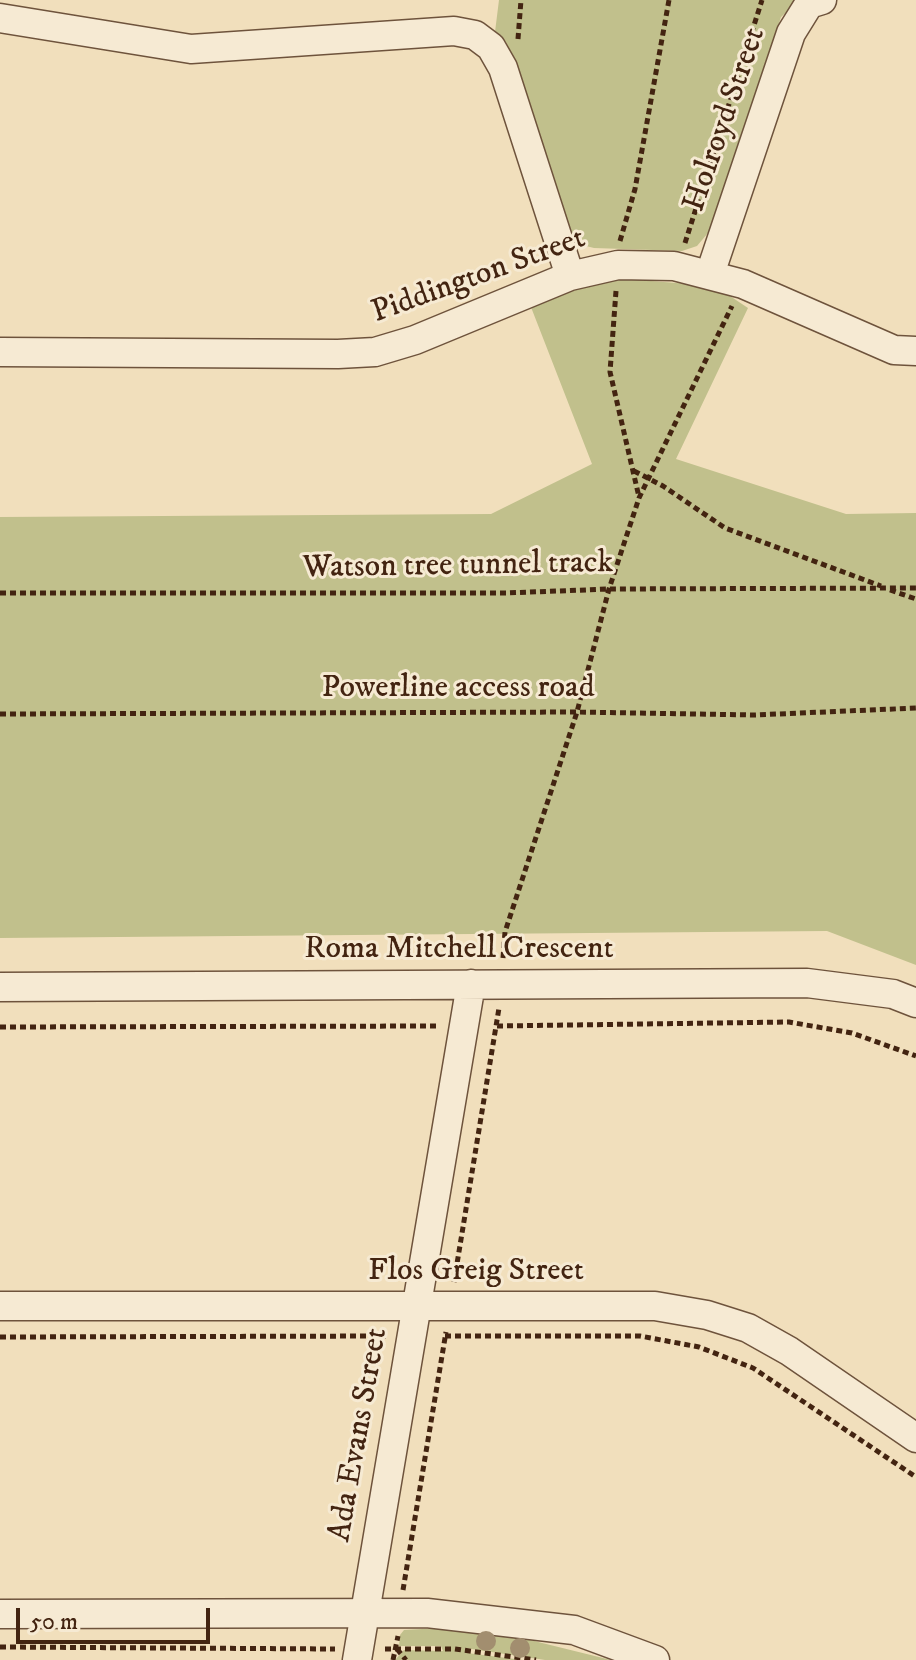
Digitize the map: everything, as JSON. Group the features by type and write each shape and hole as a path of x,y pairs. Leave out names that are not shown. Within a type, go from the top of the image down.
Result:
{"street":[{"name":"Holroyd Street","path":"710,274 791,33 809,4 822,0"},
{"path":"0,18 191,49 454,31 475,35 491,47 503,68 570,276"},
{"name":"Piddington Street","path":"0,352 375,352 415,340 570,276 622,250 743,284 894,350 916,351"},
{"name":"Roma Mitchell Crescent","path":"0,987 807,983 893,994 916,1003"},
{"name":"Ada Evans Street","path":"358,1654 471,984"},
{"name":"Flos Greig Street","path":"0,1306 655,1306 707,1315 748,1328 789,1351 916,1438"},
{"path":"0,1614 427,1613 574,1630 655,1660"}],"path":[{"path":"639,498 610,372 622,250 669,0"},
{"path":"673,243 685,243 762,0"},
{"path":"505,932 577,712 609,589 639,498 743,284"},
{"path":"633,471 725,528 916,599"},
{"name":"Watson tree tunnel track","path":"0,593 506,593 609,589 916,588"},
{"name":"Powerline access road","path":"0,714 577,712 755,715 916,708"},
{"path":"0,1027 789,1022 852,1033 916,1056"},
{"path":"393,1660 497,1026"},
{"path":"0,1337 640,1336 725,1355 766,1375 916,1477"},
{"path":"0,1647 358,1654 397,1649 455,1649 536,1660"},
{"path":"397,1649 406,1660"}],"shaded area":[{"path":"499,0 800,0 781,17 713,227 697,246 682,251 594,248 582,245 569,230 516,65 506,42 495,32"},
{"path":"600,277 715,286 748,308 676,459 846,514 916,513 916,965 827,931 0,938 0,517 491,514 592,464 529,302"},
{"path":"440,1628 526,1639 611,1660 545,1660 465,1648 467,1653 523,1660 395,1660 404,1650 443,1651 441,1646 399,1646 404,1630"}]}
